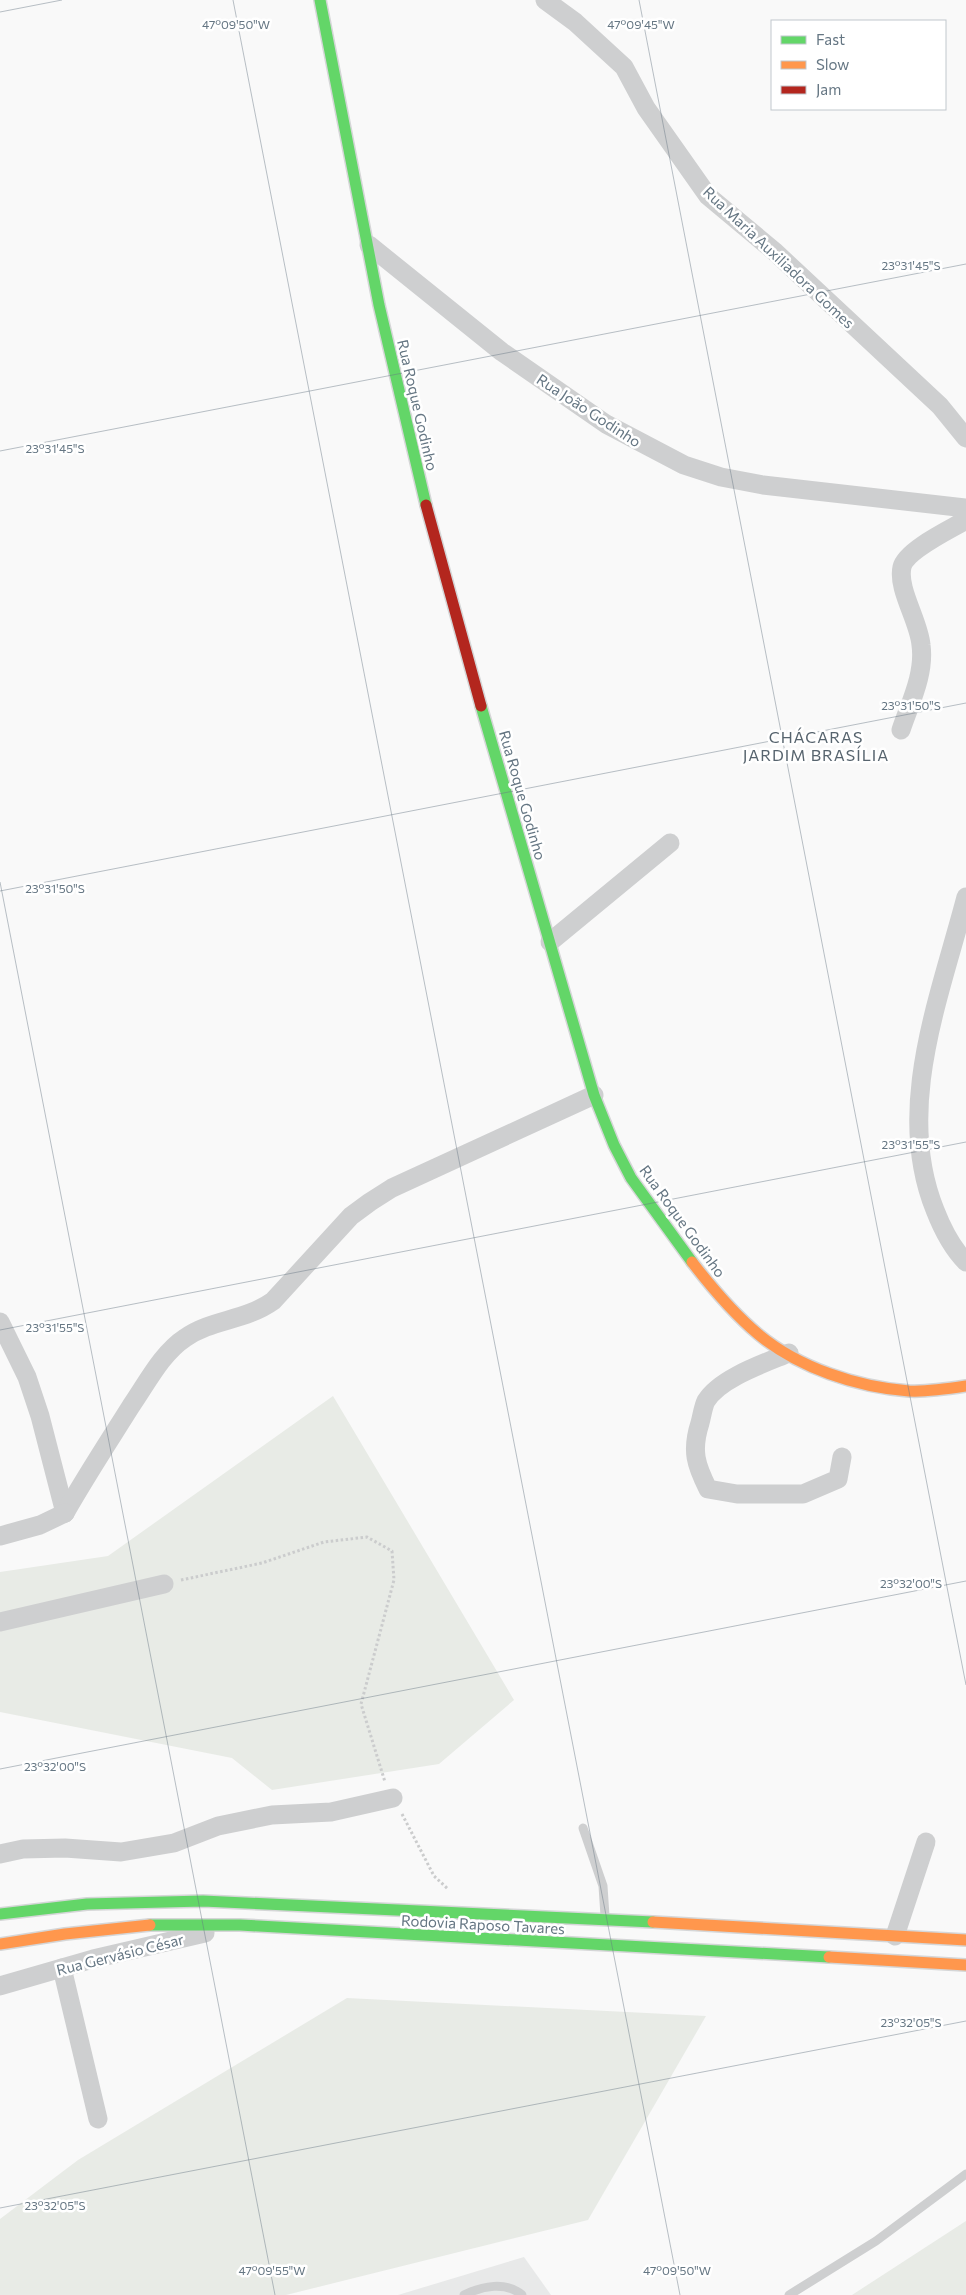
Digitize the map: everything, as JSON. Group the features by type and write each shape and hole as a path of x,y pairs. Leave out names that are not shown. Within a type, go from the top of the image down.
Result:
{"main road":[{"name":"Rua Roque Godinho","path":"320,0 401,404 424,500 594,1095 616,1150 634,1183 653,1211 710,1285 746,1323 774,1346 833,1373 875,1386 910,1391 966,1386"},
{"name":"Rodovia Raposo Tavares","path":"0,1914 89,1904 156,1900 606,1920 966,1940"},
{"name":"Rodovia Raposo Tavares","path":"0,1944 65,1934 148,1925 240,1926 966,1964"}],"street":[{"name":"Rua Maria Auxiliadora Gomes","path":"544,0 575,22 624,67 646,108 708,196 774,251 940,406 966,438"},
{"name":"Rua João Godinho","path":"368,245 502,352 606,424 684,464 721,477 763,485 966,508"},
{"path":"901,730 922,665 921,644 917,624 902,580 902,566 910,554 966,520"},
{"path":"550,942 670,843"},
{"path":"966,897 922,1074 917,1118 920,1158 930,1198 942,1229 966,1262"},
{"path":"0,1536 40,1525 65,1513 148,1380 170,1352 186,1337 210,1326 259,1311 273,1301 351,1216 392,1188 594,1095"},
{"path":"0,1322 27,1377 40,1416 65,1513"},
{"path":"789,1354 752,1368 729,1380 707,1400 696,1436 696,1464 708,1489 737,1494 803,1494 838,1479 842,1457"},
{"path":"0,1622 164,1584"},
{"path":"0,1854 23,1849 65,1848 121,1852 174,1842 218,1826 272,1815 331,1812 393,1798"},
{"path":"895,1936 926,1842"},
{"name":"Rua Gervásio César","path":"0,1986 62,1968 240,1926"},
{"path":"62,1968 98,2119"}],"lane":[{"path":"583,1828 603,1886 606,1920"},
{"path":"789,2295 876,2241 966,2174"},
{"path":"464,2295 494,2286 515,2289 522,2295"}],"path":[{"path":"164,1584 262,1563 324,1542 367,1537 392,1551 394,1580 362,1704 382,1777 434,1876 453,1894"}],"shaded area":[{"path":"333,1396 514,1700 439,1764 272,1790 232,1758 0,1712 0,1572 108,1556"},
{"path":"347,1998 706,2016 588,2220 286,2295 0,2295 0,2219 78,2160"},
{"path":"966,2221 966,2295 852,2295"},
{"path":"524,2257 551,2295 398,2295"}],"traffic: fast":[{"path":"320,0 379,305 426,505"},
{"path":"481,706 594,1095 614,1145 631,1178 692,1262"},
{"path":"0,1914 87,1904 203,1901 653,1922"},
{"path":"150,1925 240,1925 829,1957"}],"traffic: slow":[{"path":"692,1262 723,1300 758,1334 774,1346 810,1366 849,1380 889,1389 923,1391 966,1386"},
{"path":"653,1922 966,1940"},
{"path":"0,1944 65,1934 150,1925"},
{"path":"829,1957 966,1965"}],"traffic: jam":[{"path":"426,505 481,706"}],"district":[{"name":"CHÁCARAS JARDIM BRASÍLIA","path":"816,745"}]}
